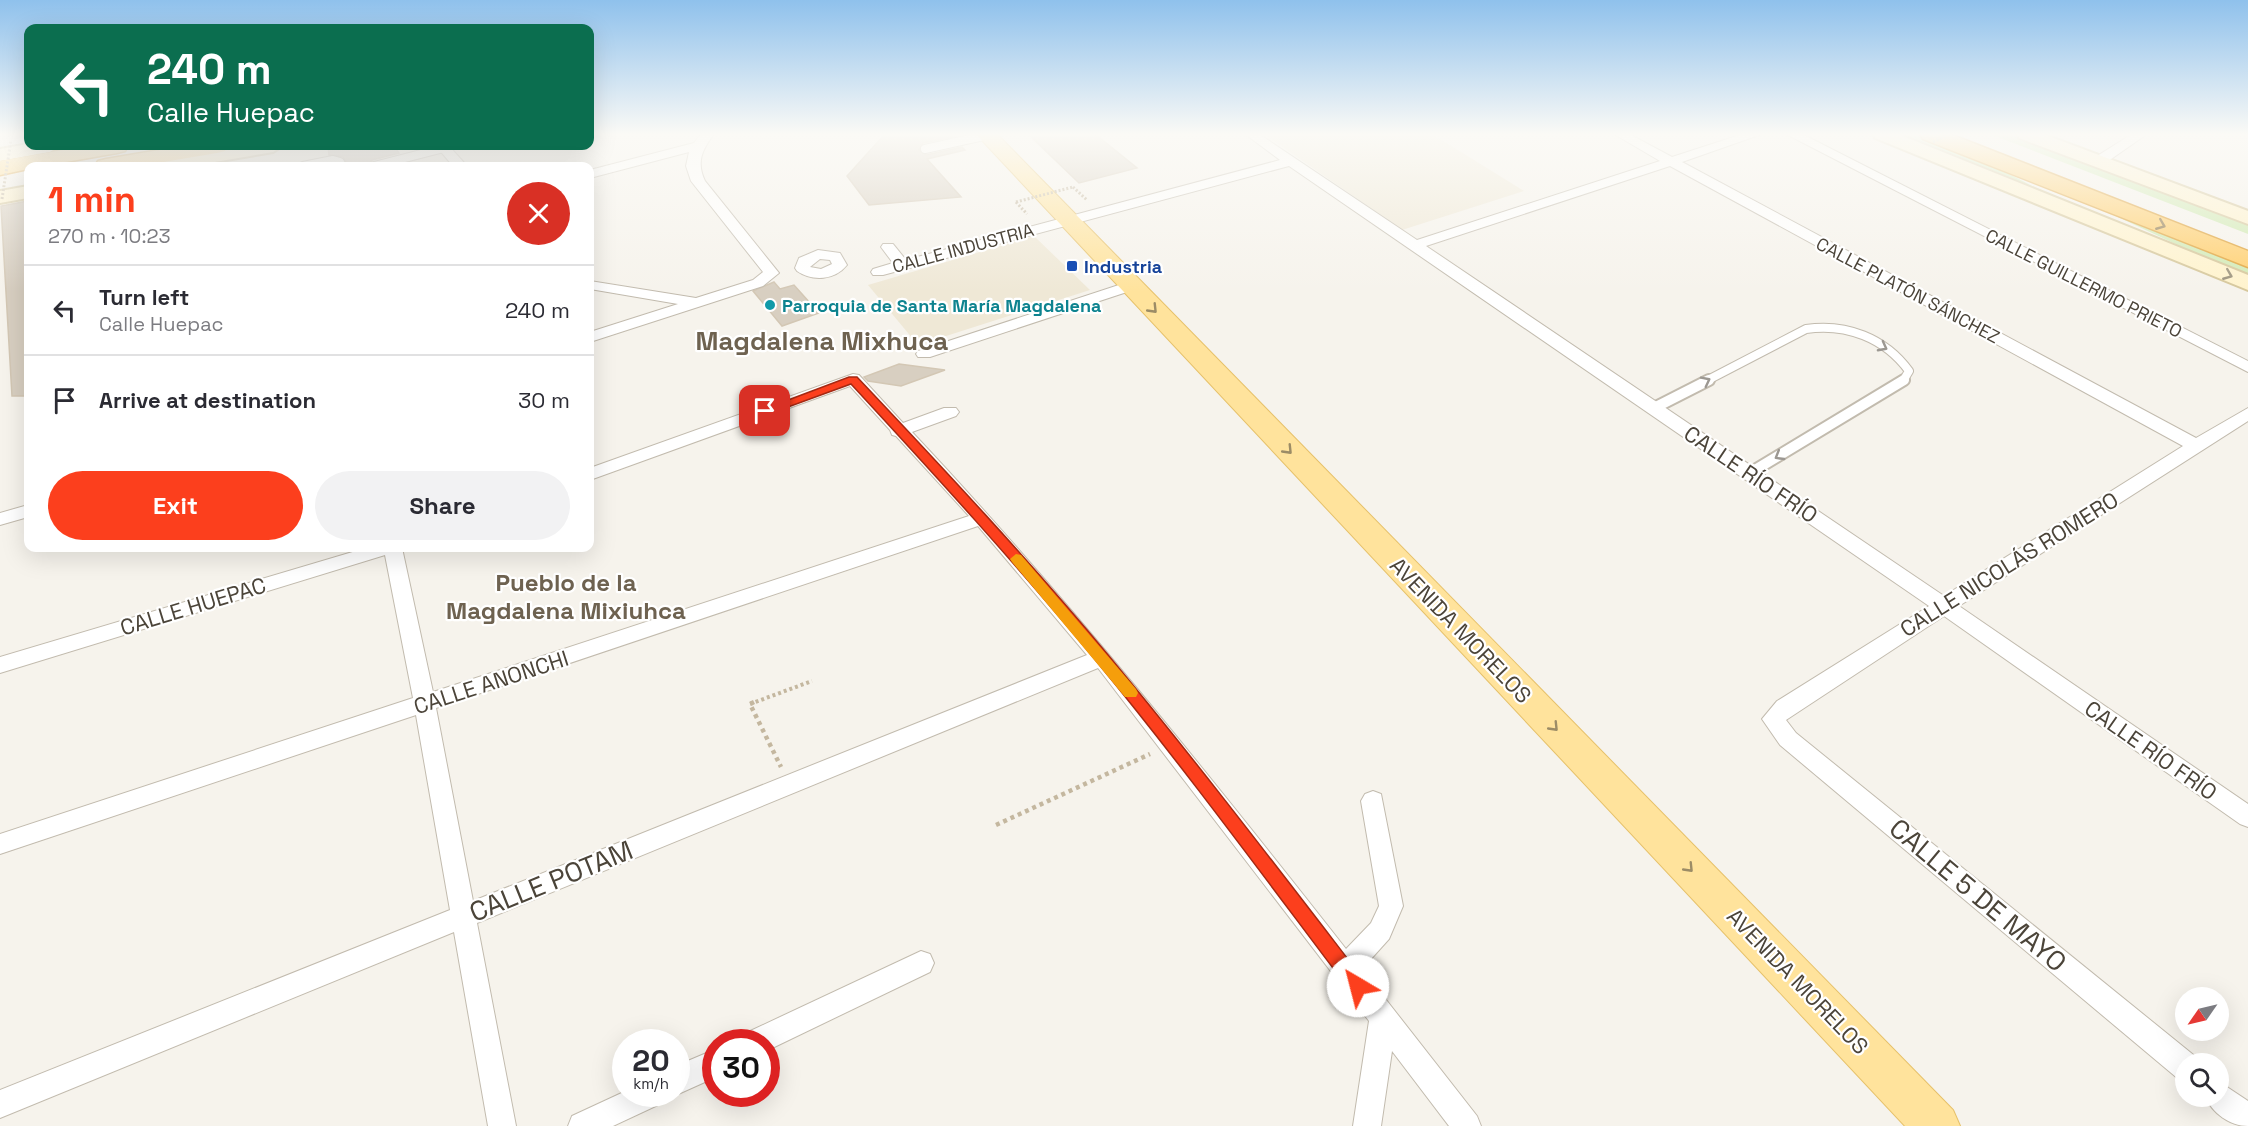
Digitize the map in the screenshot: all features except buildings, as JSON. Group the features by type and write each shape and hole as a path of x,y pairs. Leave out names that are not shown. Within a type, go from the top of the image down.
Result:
{"highway":[{"path":"1,194 16,187"},
{"path":"2041,187 2186,258"},
{"path":"2064,187 2248,260"},
{"path":"2113,187 2248,239"}],"main road":[{"name":"AVENIDA MORELOS","path":"1049,187 1078,211 1131,286 1937,1126"},
{"path":"2011,187 2248,283"},
{"path":"2166,187 2248,218"},
{"path":"1,194 24,192"}],"street":[{"path":"701,187 772,273"},
{"name":"CALLE INDUSTRIA","path":"878,272 1078,211 1182,187"},
{"name":"CALLE RÍO FRÍO","path":"1329,187 1750,473 2248,817"},
{"path":"1416,245 1593,187"},
{"name":"CALLE PLATÓN SÁNCHEZ","path":"1717,187 2197,446"},
{"name":"CALLE GUILLERMO PRIETO","path":"1895,187 2248,367"},
{"path":"888,247 902,265"},
{"path":"594,336 758,283 772,273 802,264"},
{"path":"594,286 696,302"},
{"path":"924,354 1131,286"},
{"path":"594,473 853,379 898,431 982,518 1102,658 1172,744 1467,1126"},
{"path":"898,431 950,411"},
{"name":"CALLE NICOLÁS ROMERO","path":"1773,719 1785,707 1942,605 2248,413"},
{"path":"0,519 24,512"},
{"name":"CALLE ANONCHI","path":"0,844 982,518"},
{"name":"CALLE HUEPAC","path":"0,665 374,552"},
{"path":"394,552 426,704 462,917 502,1126"},
{"name":"CALLE POTAM","path":"0,1104 1102,658"},
{"name":"CALLE 5 DE MAYO","path":"1773,719 1788,739 2175,1058"},
{"path":"1345,969 1380,931 1391,906 1373,801"},
{"path":"780,1031 921,963"},
{"path":"1367,1126 1383,1020"},
{"path":"2229,1104 2248,1119"},
{"path":"582,1126 622,1107"}],"lane":[{"path":"1654,408 1806,329 1818,326 1830,325 1851,330 1901,357 1909,371 1902,383 1750,473"}],"path":[{"path":"1028,215 1016,202 1073,187 1078,211"},
{"path":"789,784 750,705 812,681"},
{"path":"996,825 1172,744"}],"shaded area":[{"path":"1340,187 1517,187 1524,191 1402,230"},
{"path":"1034,236 1090,290 918,345 868,285"}],"green space":[{"path":"2026,187 2033,187 2064,202"},
{"path":"2126,187 2147,187 2248,225 2248,234"},
{"path":"2086,202 2248,267 2248,278"}],"slow traffic":[{"path":"1016,559 1131,693"}],"place":[{"name":"Industria","path":"1072,266"},
{"name":"Parroquia de Santa María Magdalena","path":"770,305"}],"district":[{"name":"Magdalena Mixhuca","path":"822,341"},
{"name":"Pueblo de la Magdalena Mixiuhca","path":"566,596"}],"route":[{"path":"765,411 853,379 898,431 982,518 1102,658 1172,744 1358,986"}]}
